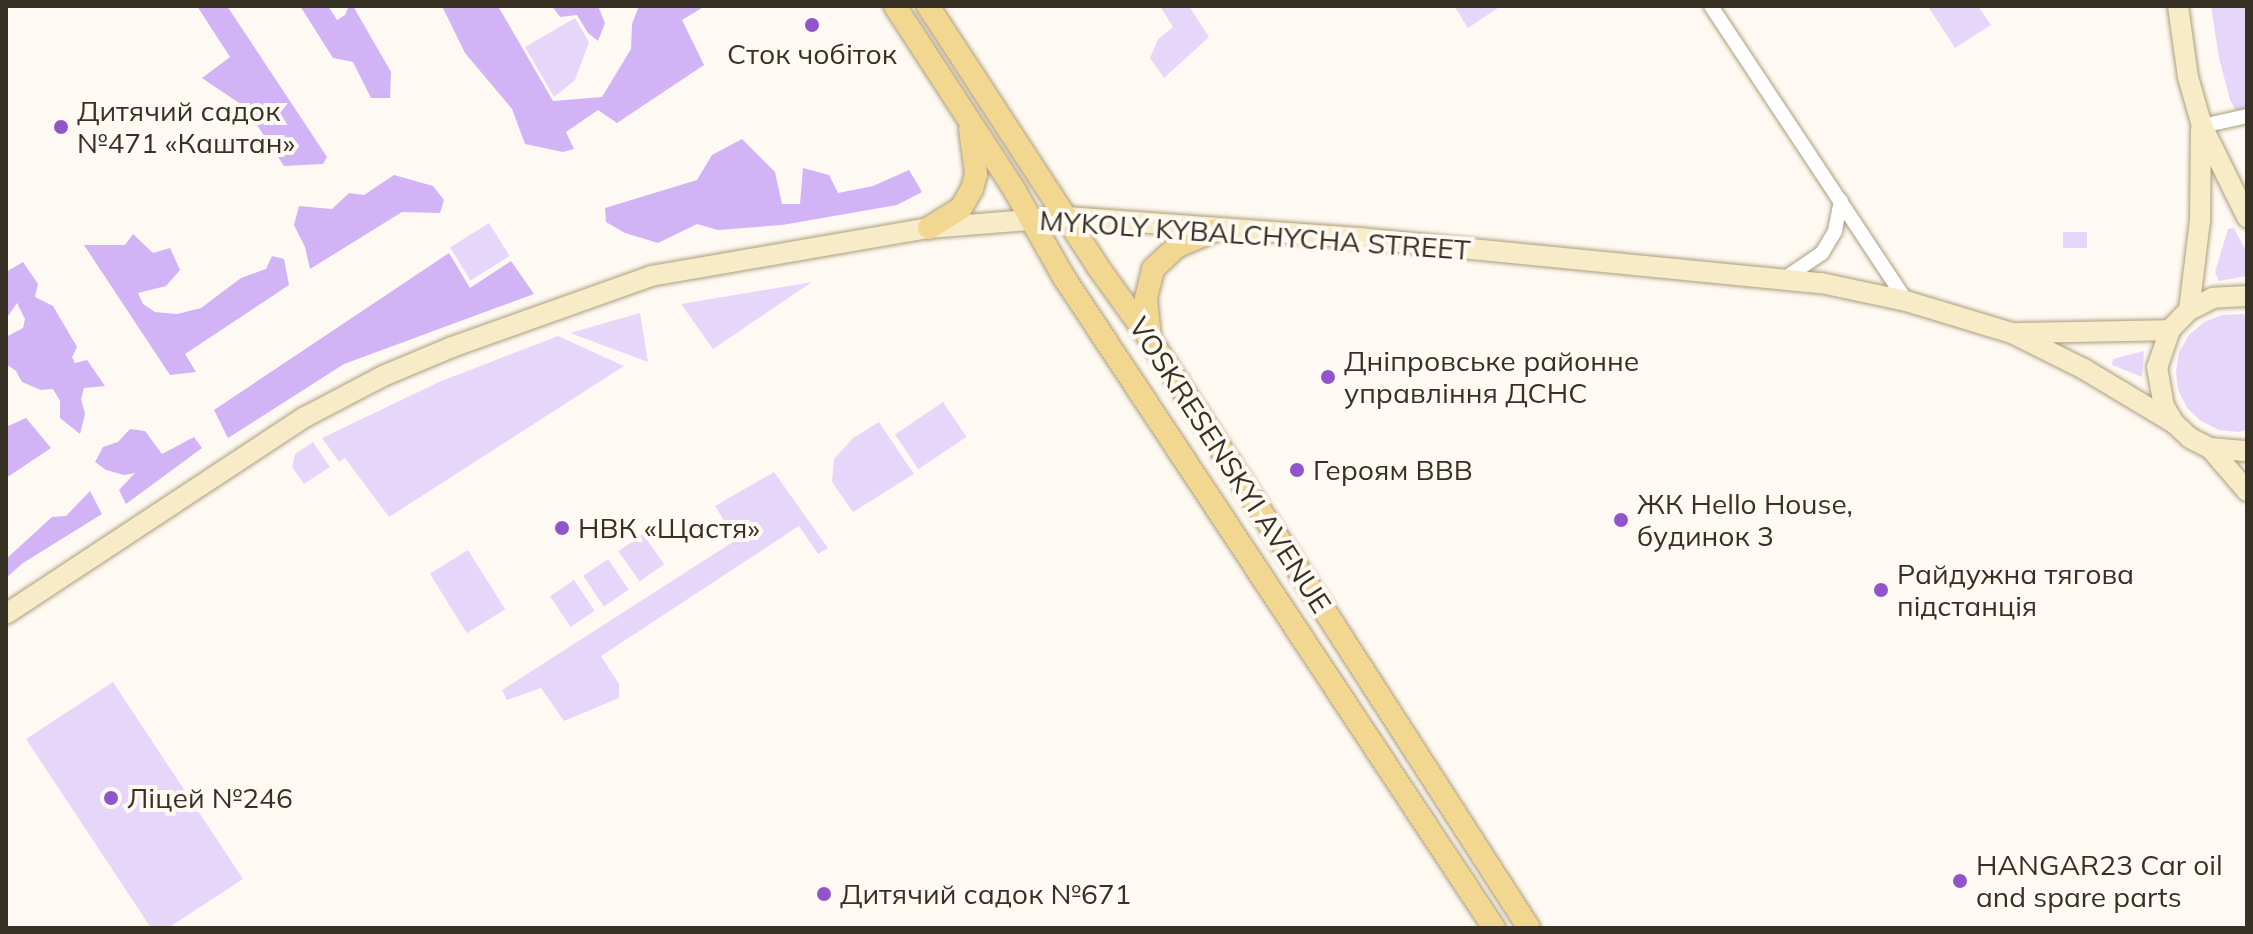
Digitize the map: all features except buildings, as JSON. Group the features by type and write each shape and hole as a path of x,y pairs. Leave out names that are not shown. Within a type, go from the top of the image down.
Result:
{"main road":[{"name":"VOSKRESENSKYI AVENUE","path":"895,6 968,116 1063,276 1494,928"},
{"name":"VOSKRESENSKYI AVENUE","path":"928,6 1150,339 1529,928"},
{"path":"929,228 961,208 972,189 976,174 968,116"},
{"path":"1150,339 1146,298 1153,269 1178,246 1216,230"}],"street":[{"path":"1711,6 1906,301"},
{"path":"2178,6 2188,77 2202,126 2247,217"},
{"path":"2202,126 2247,116"},
{"path":"2189,310 2200,221 2202,126"},
{"path":"1784,279 1822,253 1835,231 1841,201"},
{"name":"MYKOLY KYBALCHYCHA STREET","path":"6,614 305,417 383,376 452,347 651,276 929,228 1067,217 1359,238 1821,283 1906,301 2012,333 2084,369 2210,448"},
{"path":"2174,423 2164,406 2157,377 2161,347 2170,330 2189,310 2213,298 2247,296"},
{"name":"MYKOLY KYBALCHYCHA STREET","path":"2012,333 2170,330"},
{"path":"2210,448 2247,451"},
{"path":"2210,448 2247,491"}],"shaded area":[{"path":"197,6 227,6 327,157 323,164 284,166 245,107 202,78 230,57"},
{"path":"300,6 328,6 337,20 345,15 349,6 353,6 391,72 390,98 371,98 353,62 333,58"},
{"path":"442,6 498,6 553,101 602,97 631,49 632,24 639,6 705,6 682,20 704,65 617,123 598,110 566,132 574,149 563,152 525,144 512,109 465,53"},
{"path":"552,6 598,6 605,23 598,41 588,33 577,15 560,17"},
{"path":"1160,6 1189,6 1209,37 1164,78 1150,58 1158,39 1173,27"},
{"path":"1454,6 1501,6 1468,28"},
{"path":"1978,6 1991,25 1955,48 1929,8"},
{"path":"2211,6 2247,6 2247,108 2237,112 2230,100 2219,58"},
{"path":"575,18 589,42 575,80 554,97 525,47"},
{"path":"742,139 775,172 782,204 800,204 803,168 829,175 838,193 873,186 909,170 922,192 897,205 782,225 718,230 697,224 658,243 625,233 606,222 605,208 697,180 712,155"},
{"path":"394,175 433,186 444,200 440,213 402,212 310,269 305,247 294,225 299,206 332,209 349,193 364,195"},
{"path":"489,223 510,256 471,280 450,247"},
{"path":"2234,228 2247,253 2247,276 2219,281 2215,272 2228,229"},
{"path":"2063,232 2087,232 2087,248 2063,248"},
{"path":"133,234 153,253 170,248 180,270 166,286 138,293 143,304 155,312 177,314 201,308 241,278 266,269 272,256 284,259 289,285 185,354 196,372 170,375 84,245 125,245"},
{"path":"449,253 470,288 511,261 534,294 344,364 228,438 214,410"},
{"path":"23,262 38,284 35,297 53,306 77,347 72,357 75,363 87,360 105,386 84,388 81,399 85,414 80,434 60,418 60,401 53,389 41,390 22,382 16,371 6,364 6,337 23,328 25,319 17,303 6,319 6,272"},
{"path":"812,282 713,349 681,304"},
{"path":"640,313 648,362 570,333"},
{"path":"2222,315 2247,315 2247,430 2219,430 2201,421 2187,408 2178,390 2176,371 2179,352 2189,335 2204,322"},
{"path":"558,336 624,366 389,517 345,458 339,462 322,438 439,382"},
{"path":"2144,351 2142,377 2112,365 2113,359"},
{"path":"943,402 966,437 918,469 895,434"},
{"path":"26,418 51,448 6,478 6,427"},
{"path":"879,422 914,474 853,512 832,482 834,459 853,438"},
{"path":"130,429 145,431 162,454 194,437 202,448 126,504 119,490 135,473 124,475 106,470 95,462 103,447 118,442"},
{"path":"313,442 330,467 304,484 292,467 295,454"},
{"path":"774,472 828,548 818,554 799,526 601,656 619,684 619,698 564,721 541,688 507,700 502,690 736,540 715,506"},
{"path":"90,491 102,514 23,563 6,578 6,559 52,517 66,516"},
{"path":"643,534 664,564 640,582 618,551"},
{"path":"468,550 505,609 467,633 430,574"},
{"path":"608,559 629,590 604,606 583,576"},
{"path":"574,580 595,611 571,627 550,596"},
{"path":"113,682 243,879 168,928 151,928 26,739"}],"place":[{"name":"Сток чобіток","path":"812,25"},
{"name":"Дитячий садок №471 «Каштан»","path":"61,127"},
{"name":"Дніпровське районне управління ДСНС","path":"1328,377"},
{"name":"Героям ВВВ","path":"1297,470"},
{"name":"ЖК Hello House, будинок 3","path":"1621,520"},
{"name":"НВК «Щастя»","path":"562,528"},
{"name":"Райдужна тягова пiдстанцiя","path":"1881,590"},
{"name":"Ліцей №246","path":"111,798"},
{"name":"HANGAR23 Car oil and spare parts","path":"1960,881"},
{"name":"Дитячий садок №671","path":"824,894"}]}
